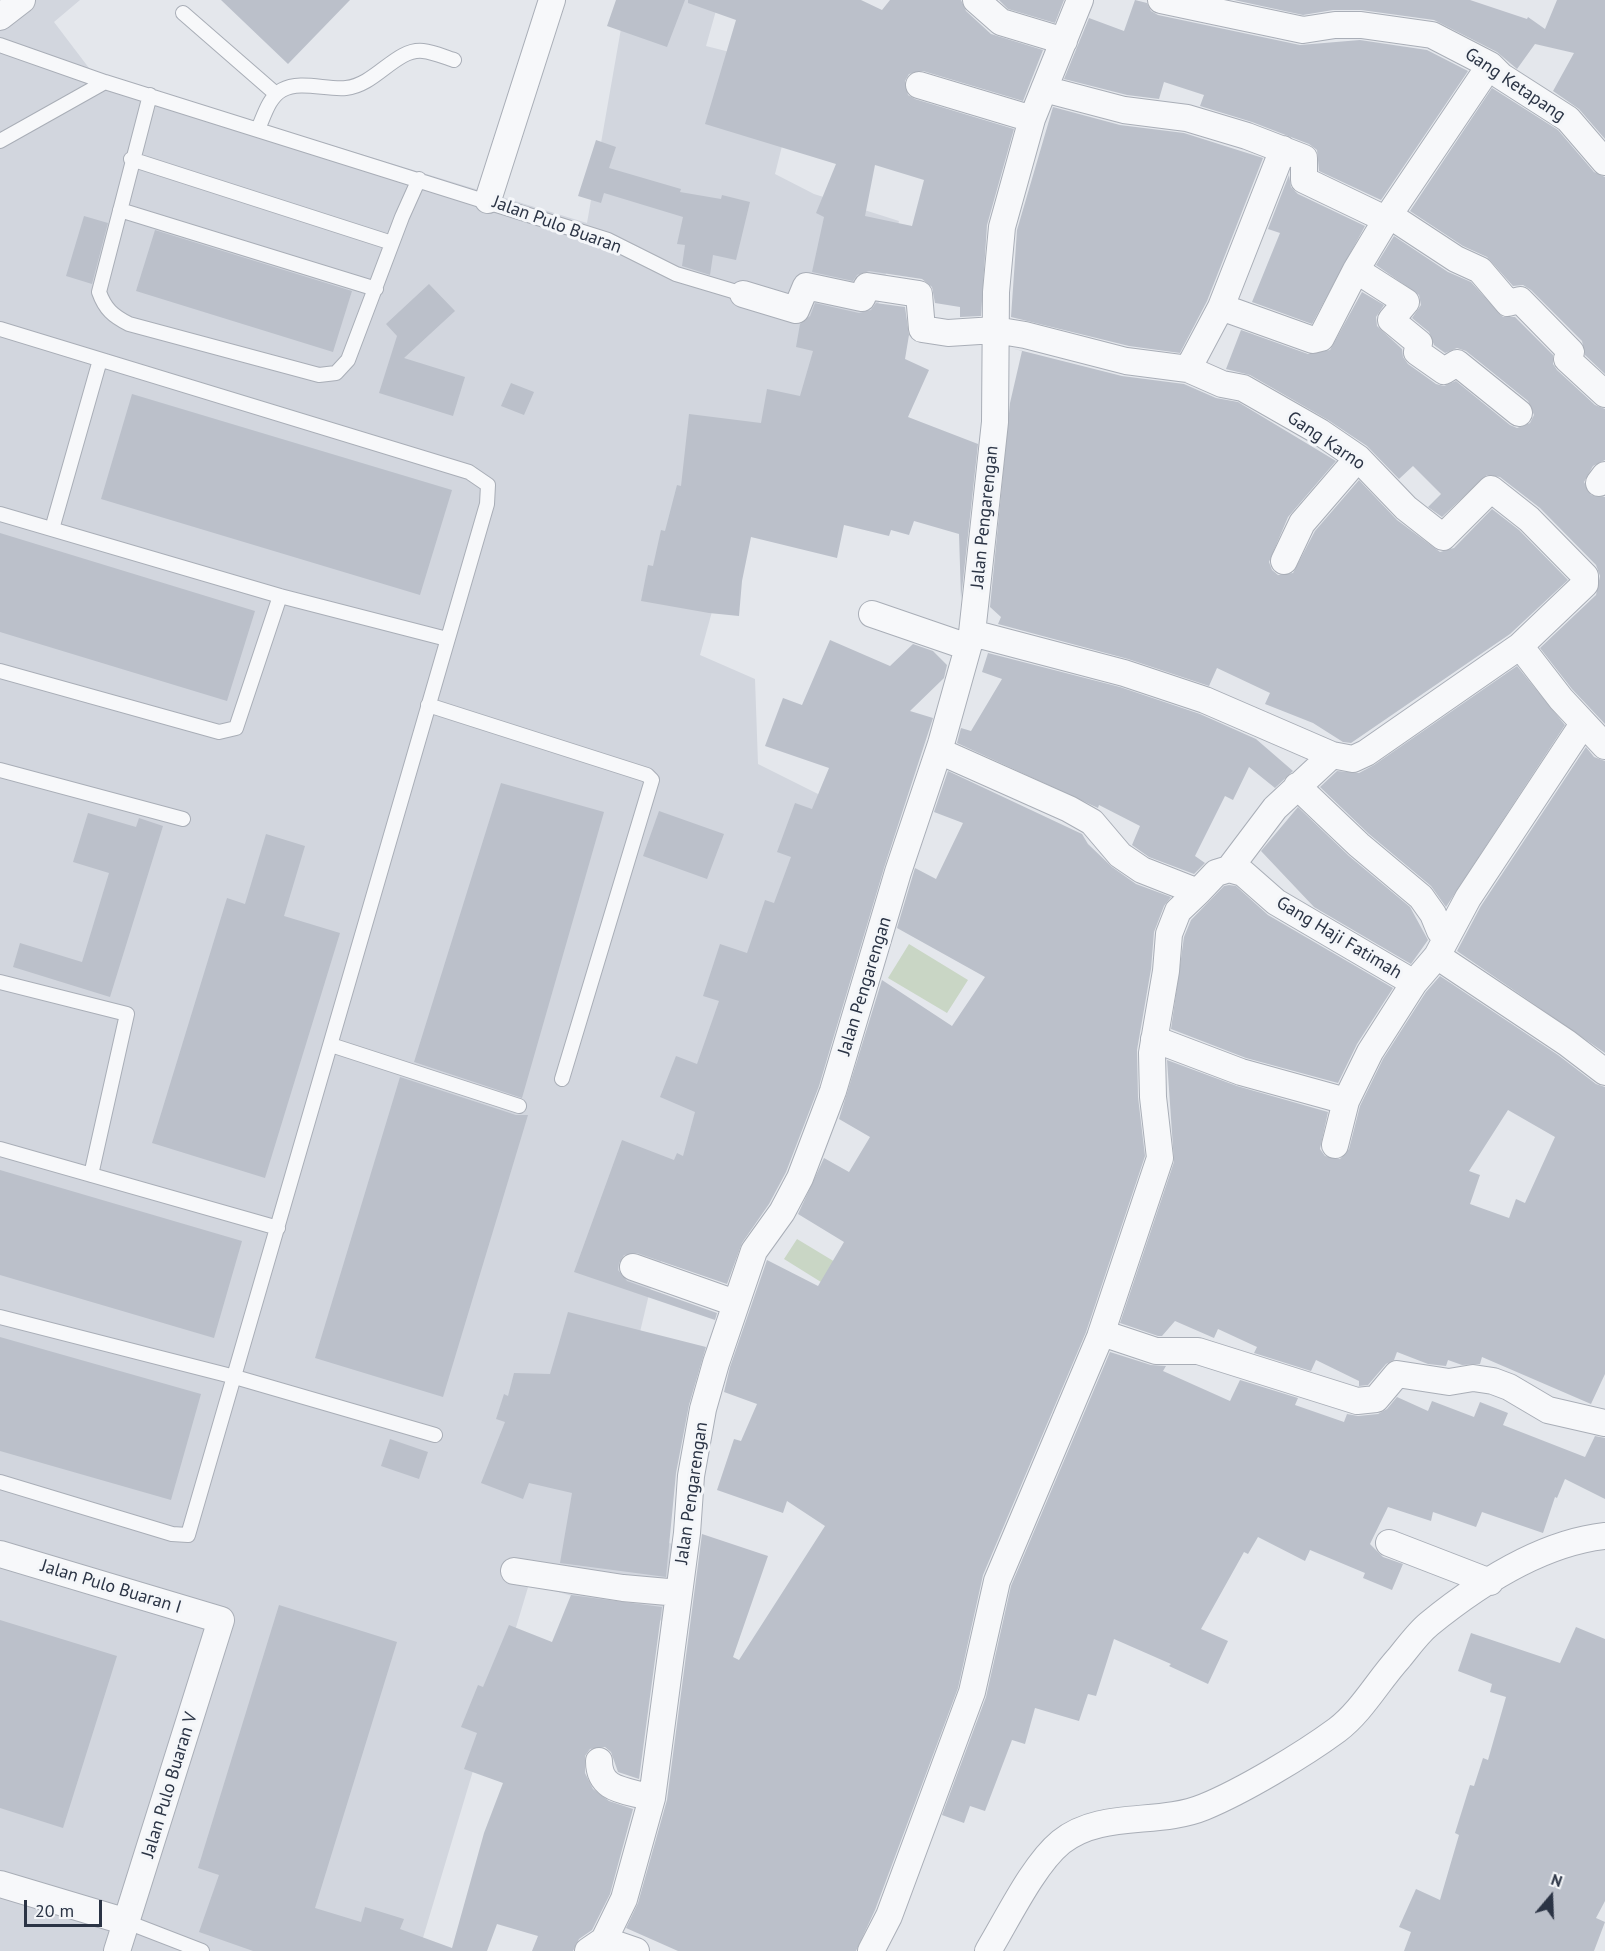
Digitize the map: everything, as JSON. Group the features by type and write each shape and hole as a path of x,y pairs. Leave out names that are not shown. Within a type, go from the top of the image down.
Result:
{"street":[{"path":"0,17 21,0"},
{"path":"488,200 552,0"},
{"path":"976,0 1001,22 1064,41"},
{"name":"Jalan Pengarengan","path":"596,1946 629,1886 652,1798 679,1593 691,1476 704,1409 735,1303 754,1251 782,1212 817,1138 874,960 902,861 939,751 970,640 995,422 995,330 1002,227 1032,119 1080,0"},
{"name":"Gang Ketapang","path":"1161,0 1303,30 1335,25 1361,25 1432,35 1490,65 1500,76 1568,119 1605,162"},
{"path":"1221,307 1318,340 1389,215 1490,65"},
{"path":"919,85 1032,119"},
{"path":"1044,89 1124,110 1187,118 1304,158 1304,180 1379,216 1389,215 1456,259 1480,270 1508,303 1520,300 1571,352 1567,359 1605,394"},
{"path":"1188,369 1221,307 1283,149"},
{"path":"1356,270 1406,302 1391,320 1419,343 1417,352 1444,371 1456,363 1519,413"},
{"name":"Jalan Pulo Buaran","path":"743,294 796,310 806,286 862,298 867,286 919,294 922,329 948,333 995,330"},
{"name":"Gang Karno","path":"995,330 1025,335 1126,361 1188,369 1222,384 1243,388 1320,432 1358,458 1406,508 1443,537 1491,489 1563,552 1585,576 1585,584 1520,646"},
{"path":"1284,561 1302,523 1358,458"},
{"path":"872,614 970,640 1124,673 1205,700 1332,754 1353,759 1366,753 1520,646 1583,724 1605,746"},
{"name":"Gang Haji Fatimah","path":"1229,869 1243,873 1276,902 1414,982 1442,947 1475,888 1583,724"},
{"path":"939,751 1069,809 1092,822 1120,855 1142,870 1198,892"},
{"path":"871,1951 890,1916 972,1692 997,1581 1102,1332 1160,1158 1153,1097 1152,1053 1169,934 1178,911 1216,873 1229,869 1275,808 1332,754"},
{"path":"1297,786 1359,845 1421,897 1430,908 1440,931 1442,947 1605,1072"},
{"path":"1335,1144 1346,1101 1370,1052 1414,982"},
{"path":"1154,1039 1241,1072 1346,1101"},
{"path":"633,1267 735,1303"},
{"path":"1102,1332 1156,1351 1198,1350 1357,1401 1376,1399 1397,1374 1449,1382 1473,1378 1493,1381 1509,1387 1533,1404 1562,1415 1605,1423"},
{"path":"988,1951 1042,1862 1060,1843 1082,1828 1111,1821 1166,1816 1203,1807 1274,1769 1338,1729 1427,1625 1490,1582 1543,1555 1583,1539 1605,1536"},
{"path":"1389,1543 1490,1582"},
{"name":"Jalan Pulo Buaran I","path":"0,1554 221,1620"},
{"path":"514,1571 623,1588 679,1593"},
{"name":"Jalan Pulo Buaran V","path":"117,1951 221,1620"},
{"path":"599,1761 599,1774 604,1782 652,1798"},
{"path":"0,1884 127,1922"},
{"path":"596,1946 636,1951"}],"lane":[{"path":"183,13 276,94"},
{"name":"Jalan Pulo Buaran","path":"0,45 105,82 488,200 608,240 676,274 743,294"},
{"path":"258,129 276,94 285,88 300,86 347,88 363,84 404,54 413,51 433,53 454,60"},
{"path":"0,141 105,82"},
{"path":"150,95 131,159 99,292 104,306 114,316 129,324 319,375 336,373 348,360 419,179"},
{"path":"131,159 393,243"},
{"path":"120,210 376,290"},
{"path":"0,329 469,472 488,485 487,504 188,1535 172,1534 0,1482"},
{"path":"52,529 100,360"},
{"path":"0,514 279,596 447,639"},
{"path":"0,671 219,732 236,728 279,596"},
{"path":"428,705 648,776 652,780 562,1079"},
{"path":"0,770 183,819"},
{"path":"0,982 127,1014 91,1175"},
{"path":"331,1045 519,1106"},
{"path":"0,1149 278,1228"},
{"path":"0,1317 235,1377 435,1435"},
{"path":"127,1922 202,1951"}],"shaded area":[{"path":"0,0 80,0 54,22 92,72 587,223 626,0 719,0 706,46 801,70 775,174 814,194 899,221 845,438 760,438 700,655 755,679 758,764 880,825 692,1182 650,1290 607,1471 655,1541 681,1545 674,1624 529,1584 419,1951 0,1951"}],"green space":[{"path":"909,944 968,980 947,1013 888,978"},
{"path":"797,1239 850,1271 837,1292 784,1259"}],"building":[{"path":"221,0 350,0 288,64"},
{"path":"616,0 685,0 667,47 607,26"},
{"path":"688,0 861,0 882,10 890,0 961,0 966,11 991,34 1043,50 1023,101 923,71 909,74 905,81 908,95 915,99 1014,129 987,225 981,316 960,317 960,307 935,303 932,287 922,279 869,271 857,275 853,281 812,272 824,217 816,213 836,164 705,124 736,20 688,3","holes":["875,165 924,180 912,226 865,216"]},
{"path":"999,0 1064,0 1055,23 1008,9"},
{"path":"1135,0 1147,3 1151,11 1158,15 1300,45 1360,40 1427,50 1468,71 1381,200 1319,171 1317,150 1309,144 1252,122 1200,106 1204,95 1164,82 1159,99 1127,95 1064,79 1089,18 1124,31"},
{"path":"1234,0 1470,0 1527,19 1528,17 1545,29 1557,0 1605,0 1605,139 1579,109 1553,91 1574,53 1535,44 1517,69 1497,52 1434,20 1361,10 1333,10 1303,15"},
{"path":"1492,88 1558,130 1594,172 1605,177 1605,374 1585,355 1582,341 1531,290 1523,285 1513,286 1487,257 1463,246 1410,211"},
{"path":"1053,107 1120,125 1184,133 1263,158 1207,301 1180,353 1129,346 1011,317 1017,230"},
{"path":"596,140 616,147 609,168 681,189 680,192 721,199 722,195 750,202 736,260 713,255 710,275 682,266 685,245 677,244 683,217 604,193 601,203 578,196"},
{"path":"1289,175 1291,187 1298,194 1365,226 1312,324 1252,302 1280,233 1268,229"},
{"path":"84,216 108,223 92,284 66,276"},
{"path":"155,230 352,291 333,352 136,291"},
{"path":"1394,236 1448,272 1471,282 1503,317 1515,317 1553,355 1553,364 1557,370 1595,405 1605,409 1605,460 1593,466 1584,482 1591,495 1605,497 1605,724 1572,689 1540,648 1596,595 1600,576 1596,565 1540,508 1500,477 1487,475 1442,517 1428,507 1441,494 1413,466 1399,479 1367,446 1328,420 1250,375 1226,369 1241,330 1308,354 1330,350 1362,292 1384,305 1376,317 1377,326 1402,349 1403,357 1408,364 1436,384 1444,386 1456,381 1510,425 1517,428 1530,423 1534,415 1528,401 1466,351 1457,348 1445,353 1434,345 1429,332 1412,318 1421,305 1419,295 1376,265"},
{"path":"429,284 455,311 404,358 465,377 453,416 379,393 397,336 386,324"},
{"path":"815,303 859,313 871,310 876,303 905,307 909,335 905,359 929,370 908,417 978,444 961,599 959,534 914,521 909,535 891,530 889,536 844,525 837,558 751,537 742,581 739,616 641,601 648,565 653,566 661,530 665,531 677,485 681,486 689,414 761,423 767,389 800,396 813,351 796,347 800,324 810,316"},
{"path":"1011,348 1122,376 1184,384 1216,398 1238,402 1336,461 1288,517 1269,562 1272,570 1278,575 1293,573 1315,531 1359,480 1397,520 1440,552 1454,548 1492,509 1519,530 1568,580 1510,634 1351,743 1343,742 1313,723 1265,704 1270,693 1217,668 1209,686 1128,659 998,624 1001,617 990,607 1010,403 1022,351"},
{"path":"511,383 534,392 524,415 501,406"},
{"path":"132,394 452,490 420,595 101,499"},
{"path":"0,533 255,611 227,701 0,632"},
{"path":"830,640 890,666 913,644 933,651 947,665 944,678 910,711 933,718 884,868 819,1086 786,1172 769,1204 742,1243 727,1284 637,1253 624,1255 619,1263 618,1270 627,1281 717,1313 715,1320 574,1272 622,1140 674,1160 677,1153 683,1156 695,1112 660,1097 676,1056 697,1064 719,1001 703,996 720,944 747,953 765,900 774,903 791,857 777,852 795,803 812,809 829,768 765,746 783,698 802,705"},
{"path":"988,653 1120,687 1200,714 1256,739 1293,771 1275,788 1249,767 1233,800 1225,796 1195,856 1205,863 1194,874 1149,857 1132,845 1140,826 1099,805 1098,808 957,743 961,728 971,731 1002,679 982,672"},
{"path":"1517,666 1565,725 1446,907 1431,886 1369,834 1320,787 1337,771 1359,773 1374,765"},
{"path":"1586,747 1594,757 1605,761 1605,1053 1457,951 1481,906"},
{"path":"948,771 1082,834 1088,844 1112,867 1136,884 1171,897 1164,906 1154,932 1151,969 1137,1050 1138,1097 1145,1156 1086,1332 983,1575 958,1688 875,1910 856,1951 678,1951 626,1928 638,1903 667,1800 702,1534 768,1556 733,1657 739,1660 825,1526 787,1501 783,1513 717,1490 734,1439 741,1441 757,1404 724,1392 730,1367 767,1260 818,1286 844,1242 798,1214 824,1158 849,1172 870,1137 839,1119 882,980 952,1026 985,977 897,928 915,868 936,879 963,823 934,812"},
{"path":"501,783 604,812 522,1098 414,1062"},
{"path":"1298,807 1349,856 1410,907 1428,940 1411,964 1314,907 1261,851"},
{"path":"659,811 724,834 707,879 643,856"},
{"path":"88,813 136,827 139,818 163,826 110,997 13,967 20,943 82,962 109,873 73,862"},
{"path":"266,834 305,846 284,916 340,933 265,1178 152,1143 227,898 245,904"},
{"path":"1224,886 1236,886 1268,915 1393,988 1357,1044 1338,1083 1246,1058 1171,1029 1184,937 1191,920"},
{"path":"1440,976 1558,1055 1596,1084 1605,1087 1605,1374 1591,1404 1482,1357 1480,1364 1462,1365 1448,1360 1446,1366 1428,1364 1397,1352 1394,1360 1386,1364 1368,1385 1359,1386 1359,1381 1316,1360 1311,1371 1254,1353 1257,1347 1218,1329 1214,1338 1175,1321 1162,1336 1158,1336 1120,1323 1174,1162 1167,1060 1237,1086 1328,1112 1320,1149 1325,1156 1340,1159 1349,1149 1360,1106 1383,1059 1426,992","holes":["1508,1110 1555,1137 1525,1203 1516,1199 1509,1218 1470,1204 1480,1175 1469,1171"]},
{"path":"400,1077 516,1115 528,1115 443,1397 315,1358"},
{"path":"0,1170 242,1241 214,1338 0,1275"},
{"path":"568,1312 706,1347 689,1405 676,1473 666,1577 560,1563 572,1493 529,1483 523,1499 481,1483 505,1422 496,1419 504,1394 508,1396 514,1373 550,1374"},
{"path":"0,1337 201,1394 171,1500 0,1451"},
{"path":"1110,1352 1151,1365 1166,1366 1163,1371 1230,1401 1240,1380 1298,1398 1295,1405 1344,1422 1347,1414 1358,1416 1378,1414 1387,1409 1397,1397 1428,1411 1432,1401 1474,1417 1480,1402 1508,1413 1503,1425 1585,1457 1595,1436 1605,1438 1605,1499 1565,1479 1557,1498 1555,1497 1543,1533 1482,1512 1476,1527 1433,1512 1431,1521 1388,1507 1370,1544 1383,1557 1403,1564 1392,1590 1363,1578 1365,1573 1310,1550 1305,1561 1258,1537 1248,1554 1244,1552 1201,1629 1228,1641 1208,1684 1169,1666 1171,1664 1114,1639 1096,1696 1088,1694 1079,1721 1035,1708 1025,1744 1012,1740 985,1811 970,1806 964,1823 942,1815 986,1697 1011,1586"},
{"path":"390,1439 428,1452 419,1479 381,1466"},
{"path":"571,1595 662,1607 639,1779 618,1772 611,1752 605,1747 590,1749 585,1756 585,1773 593,1789 609,1801 633,1809 610,1894 592,1930 579,1939 573,1951 532,1951 538,1936 497,1924 487,1951 253,1951 199,1932 219,1875 198,1868 279,1605 397,1642 315,1908 361,1922 365,1907 404,1919 400,1929 452,1948 484,1833 503,1783 464,1769 477,1733 461,1727 478,1685 483,1687 509,1625 552,1642"},
{"path":"0,1620 117,1656 63,1828 0,1808"},
{"path":"1576,1627 1605,1639 1605,1901 1596,1918 1605,1922 1594,1951 1404,1951 1411,1932 1399,1927 1416,1889 1440,1900 1459,1835 1455,1833 1470,1785 1474,1786 1483,1758 1488,1760 1506,1697 1490,1692 1492,1684 1458,1671 1471,1633 1560,1663"}]}
